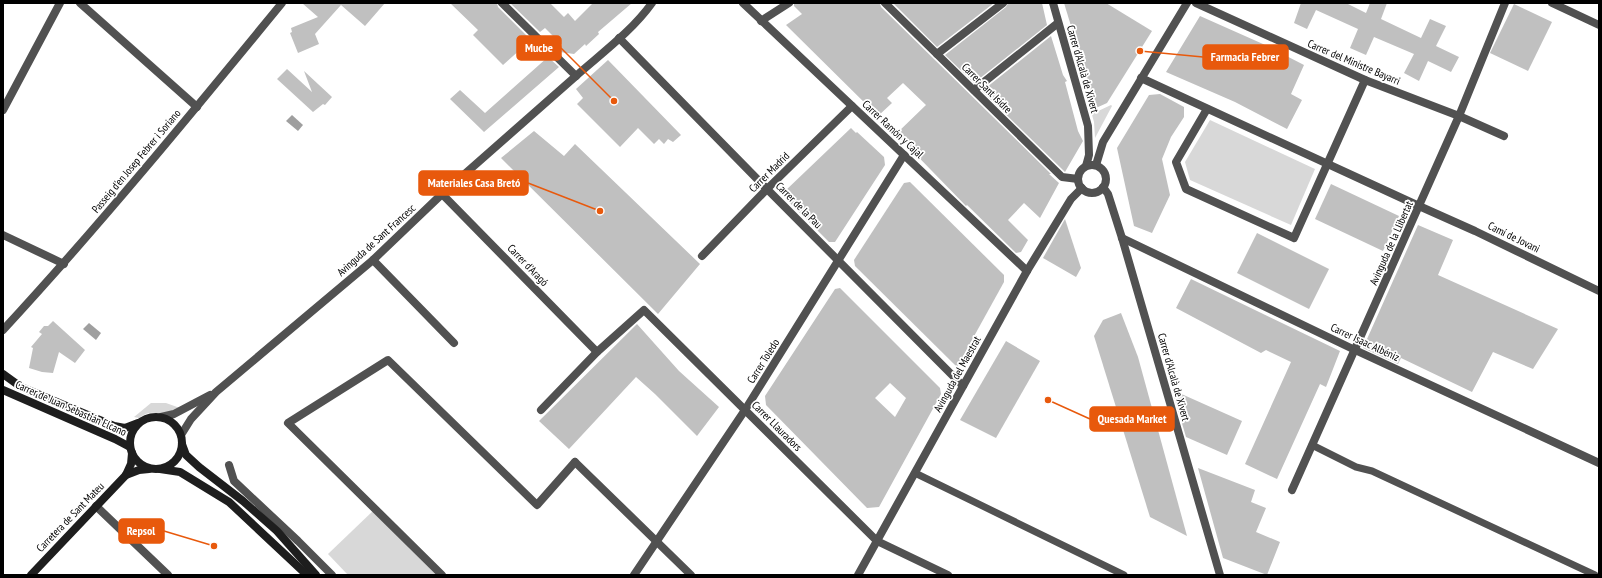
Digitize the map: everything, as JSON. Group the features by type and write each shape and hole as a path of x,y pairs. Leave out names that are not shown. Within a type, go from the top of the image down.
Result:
{"main road":[{"name":"Carrer de Juan Sebastián Elcano","path":"3,374 22,387 114,426 125,428 139,423"},
{"name":"Carrer de Juan Sebastián Elcano","path":"3,390 115,439 131,450"},
{"path":"307,575 229,502 180,472 148,469 138,463 131,450 132,432 139,423 149,418 161,417 173,423 181,435 182,444 186,455 242,500 277,531 316,575"},
{"path":"160,469 171,465 176,461 182,444"},
{"name":"Carretera de Sant Mateu","path":"32,575 126,475 130,464 131,450"},
{"name":"Carretera de Sant Mateu","path":"126,475 139,470 148,469"}],"street":[{"path":"3,110 60,3"},
{"path":"80,3 196,107"},
{"name":"Passeig d'en Josep Febrer i Soriano","path":"3,330 64,264 282,3"},
{"path":"502,3 576,76"},
{"name":"Avinguda de Sant Francesc","path":"181,435 191,419 216,392 373,260 442,194 619,38 645,13 652,3"},
{"name":"Carrer Ramón y Cajal","path":"742,3 1027,271"},
{"path":"761,21 789,3"},
{"name":"Carrer Sant Isidre","path":"885,3 1062,177 1078,179"},
{"path":"937,54 1003,3"},
{"name":"Carrer d'Alcalà de Xivert","path":"1052,3 1088,126 1089,155 1086,166"},
{"path":"1096,165 1103,142 1188,3"},
{"name":"Carrer del Ministre Bayarri","path":"1196,3 1365,80 1459,116 1504,136"},
{"name":"Avinguda de la Llibertat","path":"1292,490 1459,116 1505,3"},
{"path":"1552,3 1599,25"},
{"path":"974,90 1058,23"},
{"name":"Carrer de la Pau","path":"619,38 963,386"},
{"name":"Camí de Jovani","path":"1141,78 1419,206 1475,230 1599,291"},
{"path":"1207,109 1176,162 1186,189 1294,238 1365,80"},
{"name":"Carrer Madrid","path":"702,256 767,189 852,106"},
{"name":"Carrer Toledo","path":"634,575 745,410 904,155"},
{"path":"1096,165 1100,167 1106,178 1103,187 1097,192 1093,193 1082,188 1078,179 1080,171 1086,166 1096,165"},
{"name":"Carrer d'Alcalà de Xivert","path":"1103,187 1108,194 1122,238 1220,575"},
{"name":"Avinguda del Maestrat","path":"858,575 1027,271 1071,199 1082,188"},
{"name":"Carrer d'Aragó","path":"442,194 597,352"},
{"path":"3,235 64,264"},
{"name":"Carrer Isaac Albéniz","path":"1122,238 1355,350 1599,463"},
{"path":"373,260 454,343"},
{"name":"Carrer Llauradors","path":"597,352 644,310 877,541 948,575"},
{"path":"541,410 597,352"},
{"path":"442,575 288,423 388,360 537,505 575,462 691,575"},
{"name":"Avinguda de Sant Francesc","path":"161,417 174,414 216,392"},
{"path":"228,465 234,481 332,575"},
{"path":"96,506 168,575"}],"lane":[{"path":"1312,445 1356,467 1372,471 1467,514 1595,575"},
{"path":"915,473 1124,575"}],"shaded area":[{"path":"1111,105 1112,106 1095,138 1094,122 1091,111 1096,112"},
{"path":"292,115 303,125 298,131 286,121"},
{"path":"1210,120 1315,169 1291,225 1190,180 1185,162"},
{"path":"89,323 101,333 96,340 83,329"},
{"path":"151,403 166,403 180,408 167,414 148,413 139,418 134,417"},
{"path":"375,509 442,575 348,575 328,554"}],"building":[{"path":"302,3 385,3 365,26 341,5 315,34 319,44 298,53 290,33 292,32 291,28 318,17"},
{"path":"450,3 497,3 498,7 531,40 503,65 473,35 478,30"},
{"path":"510,3 550,3 564,17 568,13 575,21 593,3 632,3 598,32 599,34 586,46 585,44 574,54 560,52 557,49 562,45 545,28 540,32"},
{"path":"794,3 880,3 881,7 1051,174 1049,174 1059,183 1040,218 1024,203 1008,220 1028,240 1021,252 1016,253 967,205 966,206 896,134 926,105 903,83 887,98 892,103 878,116 786,25 802,14 794,6"},
{"path":"893,3 994,3 937,47"},
{"path":"1008,3 1042,3 1047,25 974,83 945,55 1006,7"},
{"path":"1064,3 1106,3 1152,31 1107,103 1096,108"},
{"path":"1301,3 1346,3 1366,13 1370,3 1387,3 1381,19 1421,38 1430,19 1446,26 1436,46 1459,57 1451,72 1428,61 1419,81 1404,73 1414,54 1374,37 1366,55 1350,48 1358,29 1316,10 1307,29 1294,23"},
{"path":"1514,4 1552,22 1528,71 1490,53"},
{"path":"1200,16 1263,44 1304,65 1291,94 1302,100 1287,129 1235,102 1166,72"},
{"path":"1051,36 1063,75 1067,81 1065,82 1078,131 1083,141 1065,172 982,91"},
{"path":"548,57 559,67 484,132 450,99 460,90 485,113"},
{"path":"608,60 681,135 673,142 668,139 664,144 659,139 654,144 638,128 620,147 577,104 583,98 576,89"},
{"path":"287,69 312,92 304,71 332,97 325,105 323,104 313,112 277,79"},
{"path":"1160,94 1184,107 1184,117 1171,137 1162,159 1170,195 1152,233 1134,226 1117,148 1149,95"},
{"path":"851,128 884,157 885,165 835,242 829,242 785,198 784,192"},
{"path":"534,131 564,156 575,144 700,264 658,314 501,158"},
{"path":"910,182 1004,275 1004,282 957,367 855,266 854,260 904,183"},
{"path":"1331,184 1399,216 1383,251 1315,219"},
{"path":"1065,219 1081,268 1076,277 1043,258"},
{"path":"1418,225 1453,240 1438,275 1558,329 1533,369 1493,352 1472,392 1401,358 1398,364 1363,348"},
{"path":"1257,233 1329,269 1309,309 1237,273"},
{"path":"1191,279 1340,351 1326,387 1320,384 1277,479 1245,464 1291,362 1266,350 1261,353 1176,308"},
{"path":"840,288 940,388 941,394 879,507 867,508 766,405 765,396 835,289","holes":["890,383 906,398 895,417 875,398"]},
{"path":"1121,313 1138,357 1187,536 1150,517 1094,336 1103,320"},
{"path":"53,321 85,350 75,363 59,352 53,373 42,372 29,368 33,348 31,347 42,334 39,332 44,326 48,326"},
{"path":"637,324 679,371 719,407 697,436 636,377 569,449 539,421"},
{"path":"1006,341 1040,361 996,438 960,420"},
{"path":"1177,392 1242,421 1227,455 1186,437 1174,396"},
{"path":"1198,468 1255,490 1251,502 1266,508 1256,532 1280,542 1267,575 1223,558"}],"place":[{"name":"Farmacia Febrer","path":"1140,51"},
{"name":"Mucbe","path":"614,101"},
{"name":"Materiales Casa Bretó","path":"600,211"},
{"name":"Quesada Market","path":"1048,400"},
{"name":"Repsol","path":"214,546"}]}
